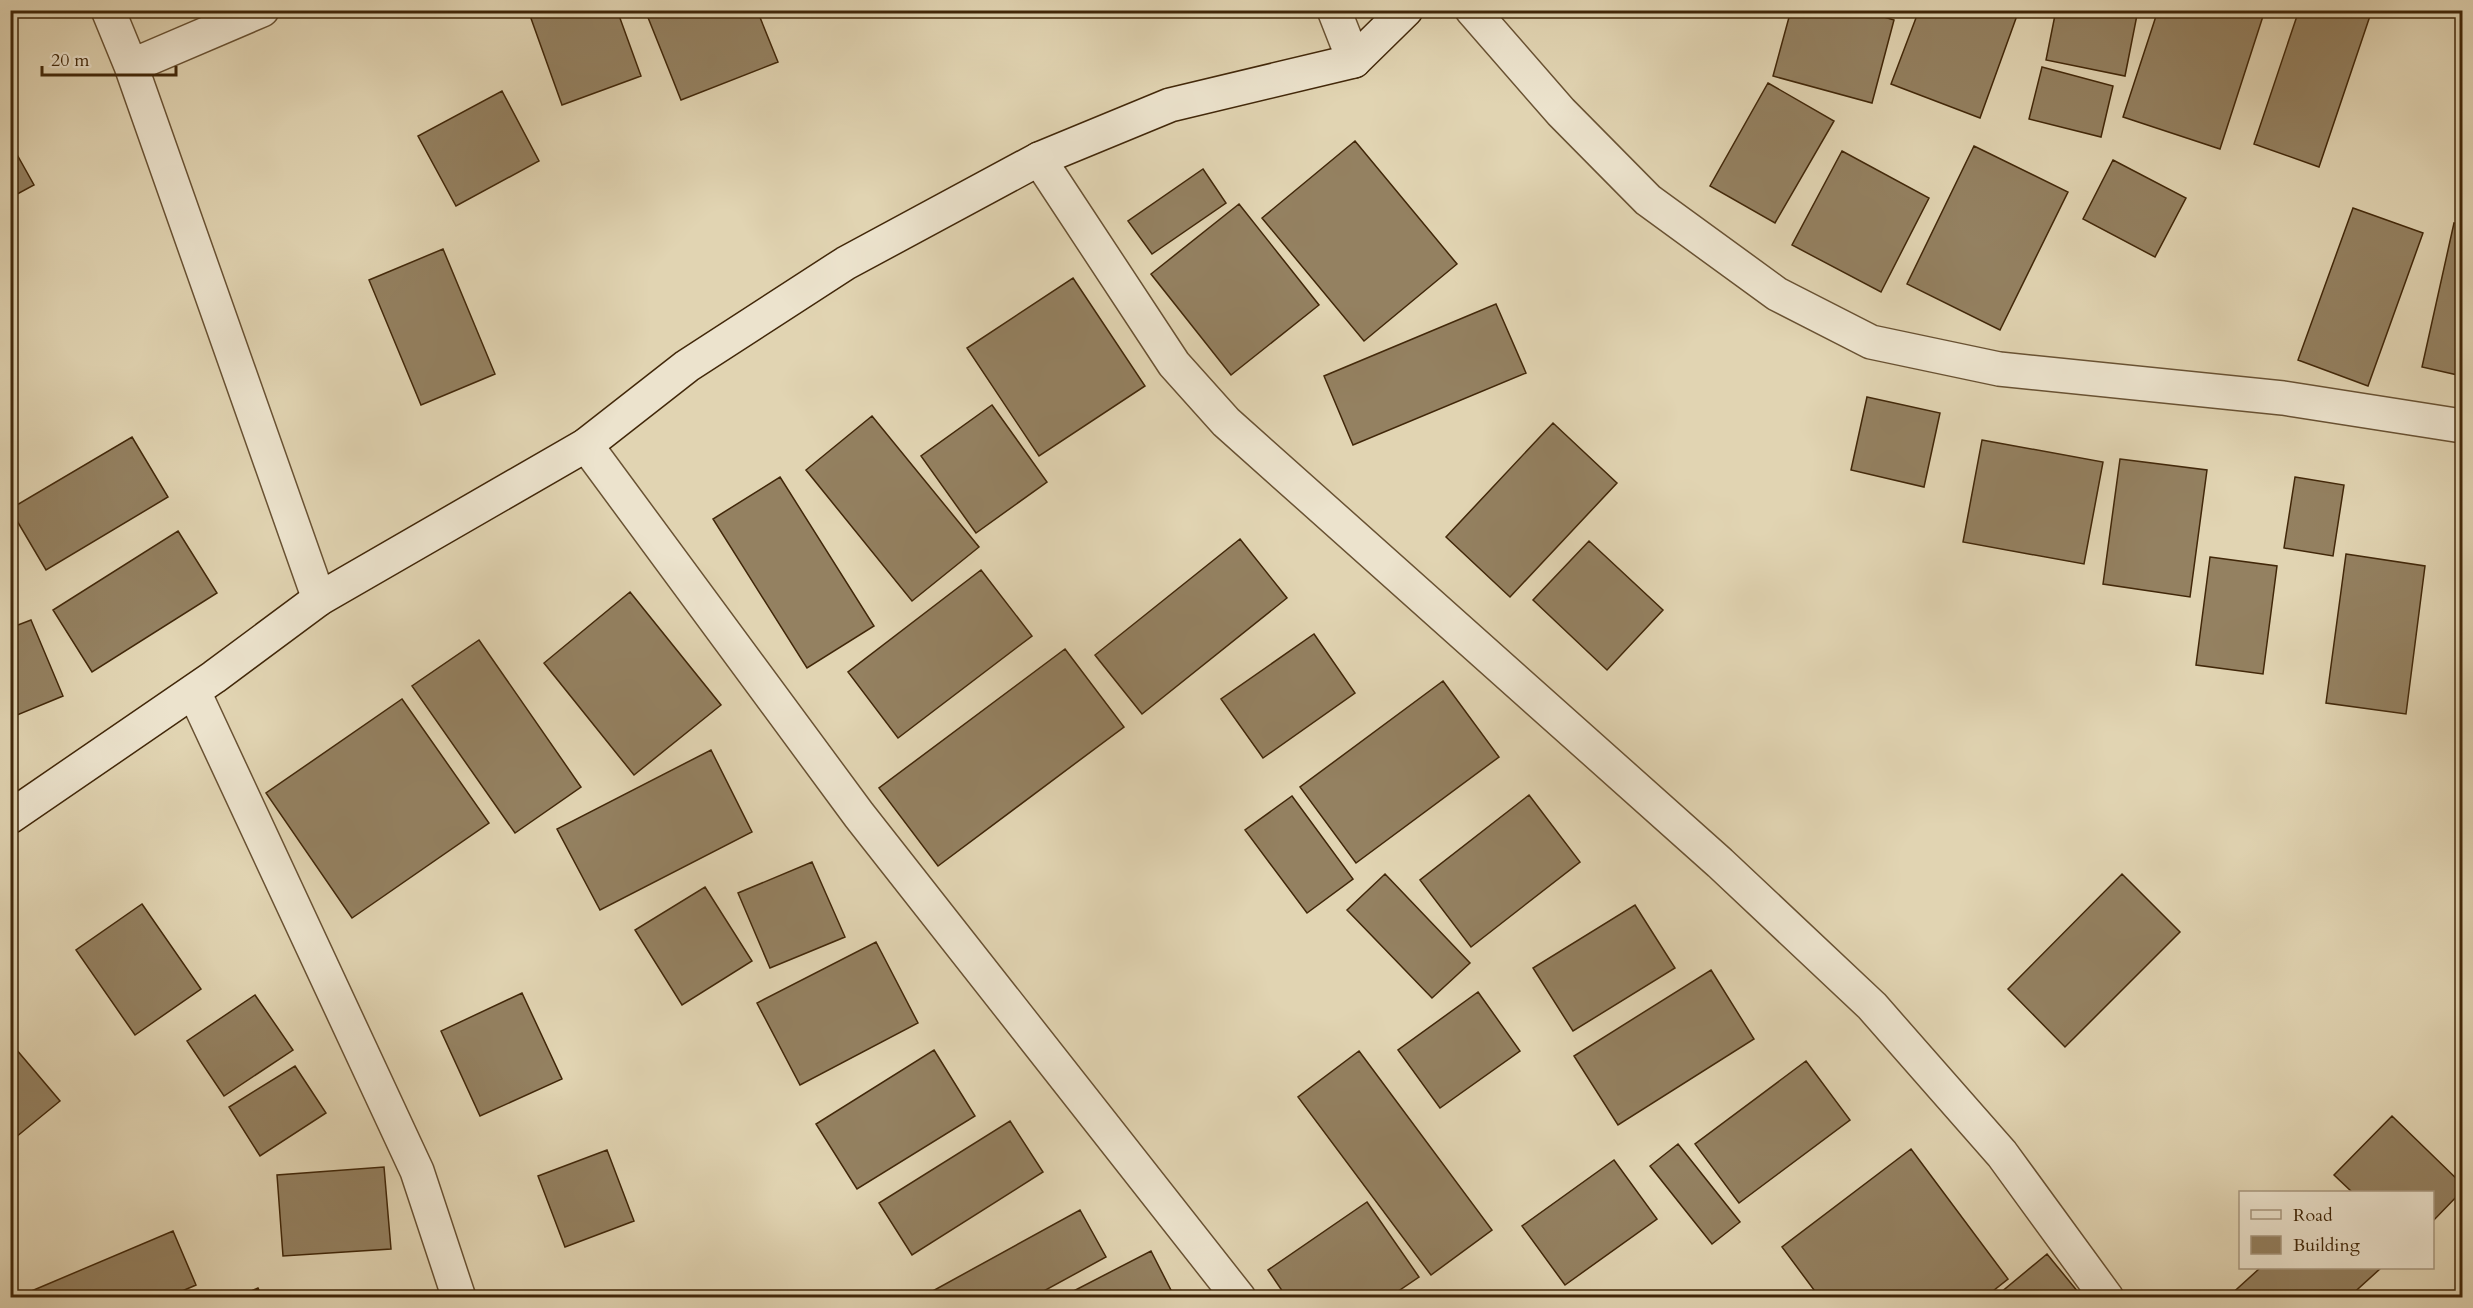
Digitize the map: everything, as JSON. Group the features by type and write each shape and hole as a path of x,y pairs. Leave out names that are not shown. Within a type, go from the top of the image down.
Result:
{"street":[{"path":"108,10 131,66 319,599"},
{"path":"131,66 262,10"},
{"path":"1334,10 1354,61"},
{"path":"10,817 194,692 319,599 586,445 687,366 846,262 1039,159 1170,105 1354,61 1406,10"},
{"path":"1472,10 1561,112 1648,200 1777,294 1871,342 1999,369 2283,399 2463,426"},
{"path":"1039,159 1174,364 1226,422 1720,863 1872,1006 2002,1154 2107,1298"},
{"path":"586,445 859,815 1239,1298"},
{"path":"194,692 417,1172 459,1298"}],"building":[{"path":"528,10 617,10 641,76 562,105"},
{"path":"645,10 757,10 778,62 681,100"},
{"path":"1791,10 1861,10 1894,20 1872,103 1773,76"},
{"path":"1919,10 2019,10 1980,118 1891,84"},
{"path":"2056,10 2138,10 2125,76 2046,60"},
{"path":"2158,10 2265,10 2220,149 2123,117"},
{"path":"2299,10 2372,10 2319,167 2254,144"},
{"path":"2042,67 2113,86 2101,137 2029,119"},
{"path":"1768,83 1834,121 1775,223 1710,186"},
{"path":"502,91 539,161 456,206 418,136"},
{"path":"1355,141 1457,264 1364,341 1262,218"},
{"path":"10,142 34,185 10,198"},
{"path":"1974,146 2068,192 2000,330 1907,284"},
{"path":"1842,151 1929,198 1881,292 1792,245"},
{"path":"2113,160 2186,198 2155,257 2083,219"},
{"path":"1203,169 1226,203 1152,254 1128,221"},
{"path":"1239,204 1319,305 1231,375 1151,274"},
{"path":"2353,208 2423,233 2368,386 2298,360"},
{"path":"2454,223 2462,225 2462,376 2422,367"},
{"path":"443,249 495,374 421,405 369,280"},
{"path":"1073,278 1145,386 1039,456 967,348"},
{"path":"1496,304 1526,373 1353,445 1324,376"},
{"path":"1867,397 1940,413 1924,487 1851,470"},
{"path":"992,405 1047,482 976,533 921,456"},
{"path":"872,416 979,547 912,601 806,470"},
{"path":"1553,423 1617,483 1510,597 1446,537"},
{"path":"132,437 168,497 46,570 10,509"},
{"path":"1982,440 2103,462 2084,564 1963,542"},
{"path":"2120,459 2207,470 2190,597 2103,584"},
{"path":"780,477 874,626 807,668 713,519"},
{"path":"2295,477 2344,485 2333,556 2284,548"},
{"path":"178,531 217,593 92,672 53,610"},
{"path":"1240,539 1287,598 1142,714 1095,655"},
{"path":"1589,541 1663,610 1607,670 1533,600"},
{"path":"2346,554 2425,566 2406,714 2326,703"},
{"path":"2210,557 2277,566 2263,674 2196,665"},
{"path":"981,570 1032,636 898,738 848,672"},
{"path":"630,592 721,705 634,775 544,663"},
{"path":"31,620 63,696 10,718 10,628"},
{"path":"1314,634 1355,693 1263,758 1221,699"},
{"path":"479,640 581,787 515,833 412,686"},
{"path":"1065,649 1124,727 938,866 879,788"},
{"path":"2462,668 2462,712 2458,712"},
{"path":"1443,681 1499,757 1356,863 1300,787"},
{"path":"402,699 489,823 352,918 266,793"},
{"path":"711,750 752,832 600,910 557,829"},
{"path":"1529,795 1580,862 1471,947 1420,880"},
{"path":"1292,796 1353,879 1307,913 1245,830"},
{"path":"812,862 845,937 770,968 738,893"},
{"path":"1385,874 1470,963 1432,998 1347,910"},
{"path":"2122,874 2180,932 2065,1047 2008,989"},
{"path":"705,887 752,961 682,1005 635,930"},
{"path":"142,904 201,989 135,1035 76,950"},
{"path":"1635,905 1675,968 1573,1031 1533,968"},
{"path":"876,942 918,1023 800,1085 757,1003"},
{"path":"1711,970 1754,1039 1618,1125 1574,1056"},
{"path":"1478,992 1520,1051 1440,1108 1398,1050"},
{"path":"522,993 562,1079 480,1116 441,1031"},
{"path":"255,995 293,1050 224,1096 187,1041"},
{"path":"10,1042 60,1101 10,1142"},
{"path":"934,1050 975,1116 857,1189 816,1124"},
{"path":"1359,1051 1492,1230 1431,1275 1298,1097"},
{"path":"1806,1061 1850,1120 1739,1203 1695,1144"},
{"path":"295,1066 326,1113 260,1156 229,1107"},
{"path":"2392,1116 2462,1184 2462,1191 2434,1220 2434,1191 2351,1191 2334,1175"},
{"path":"1010,1121 1043,1172 912,1255 879,1203"},
{"path":"1678,1144 1740,1222 1712,1244 1650,1166"},
{"path":"1911,1149 2008,1279 1984,1298 1820,1298 1782,1247"},
{"path":"607,1150 634,1221 565,1247 538,1176"},
{"path":"1614,1160 1657,1219 1565,1285 1522,1226"},
{"path":"384,1167 391,1249 283,1256 277,1175"},
{"path":"1367,1202 1419,1277 1388,1298 1287,1298 1268,1270"},
{"path":"1080,1210 1106,1257 1031,1298 920,1298"},
{"path":"173,1231 196,1285 166,1298 23,1298 22,1295"},
{"path":"1151,1251 1175,1298 1060,1298"},
{"path":"2047,1254 2083,1298 1994,1298"},
{"path":"2259,1269 2380,1269 2348,1298 2227,1298"},
{"path":"258,1288 263,1298 236,1298"}]}
